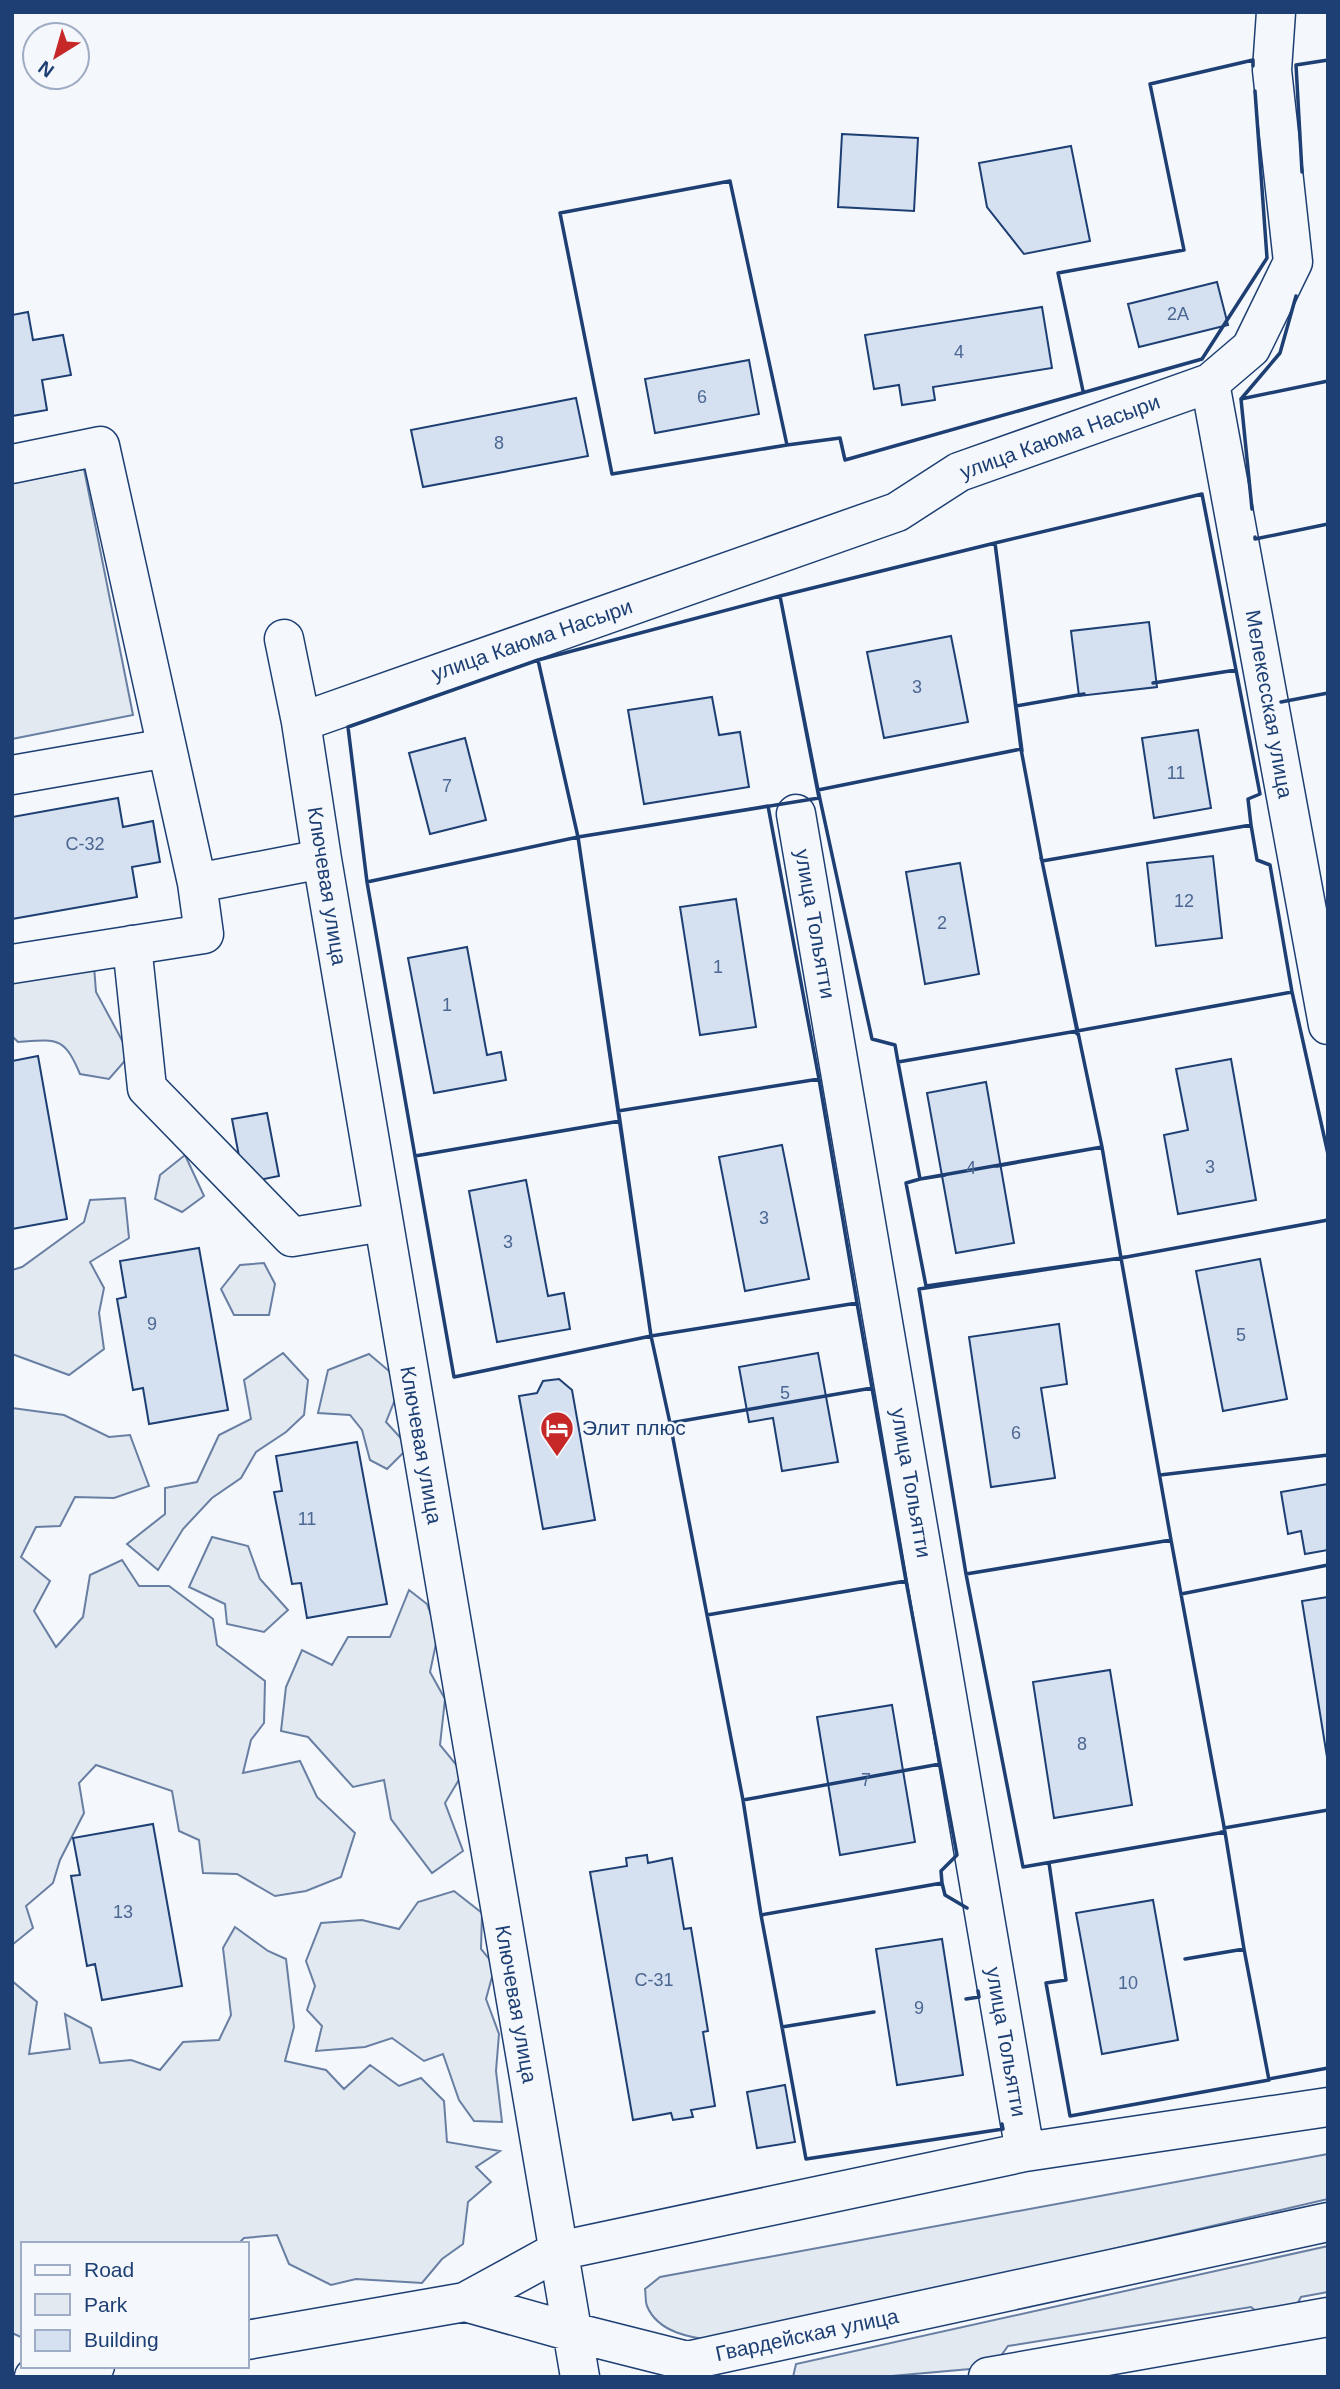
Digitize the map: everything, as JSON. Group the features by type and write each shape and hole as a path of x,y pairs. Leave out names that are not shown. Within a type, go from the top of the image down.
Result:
{"street":[{"name":"улица Каюма Насыри","path":"301,722 897,512 959,472 1210,383 1251,348 1293,262 1272,69 1276,12"},
{"name":"Мелекесская улица","path":"1210,383 1328,1025"},
{"path":"12,464 100,446 197,883 204,934 12,964"},
{"name":"Ключевая улица","path":"284,639 301,722 383,1222 580,2377"},
{"path":"12,775 167,748"},
{"name":"улица Тольятти","path":"796,814 1025,2152"},
{"path":"197,883 322,859"},
{"path":"132,945 147,1088 292,1237 383,1222"},
{"path":"465,2302 558,2251 1025,2152 1328,2107"},
{"name":"Гвардейская улица","path":"248,2340 465,2302 572,2333 687,2361 749,2362 1328,2222"},
{"path":"988,2377 1328,2317"},
{"path":"34,2377 83,2368"}],"green space":[{"path":"84,469 133,715 12,739 12,483"},
{"path":"94,966 96,992 130,1055 109,1079 80,1074 69,1053 58,1043 42,1040 18,1042 12,1036 12,976"},
{"path":"185,1155 204,1196 182,1212 155,1199 160,1175"},
{"path":"125,1198 129,1238 90,1262 104,1288 99,1313 104,1349 69,1375 12,1354 12,1270 22,1267 84,1222 90,1200"},
{"path":"264,1263 275,1284 269,1315 234,1315 221,1289 240,1265"},
{"path":"283,1353 308,1380 304,1415 286,1432 256,1452 241,1478 212,1498 183,1529 158,1570 127,1544 165,1514 165,1488 197,1482 219,1435 251,1419 244,1380"},
{"path":"369,1354 402,1382 386,1422 409,1447 387,1469 370,1460 362,1430 350,1415 318,1413 328,1370"},
{"path":"12,1408 64,1415 109,1437 130,1435 149,1486 114,1498 75,1497 60,1526 36,1527 21,1557 50,1581 34,1611 56,1647 83,1617 90,1575 122,1560 139,1586 169,1586 213,1619 217,1645 265,1681 264,1723 251,1740 243,1773 300,1761 317,1797 355,1833 341,1877 306,1891 275,1896 237,1874 203,1873 199,1840 179,1831 172,1791 96,1765 79,1783 84,1813 60,1860 53,1883 26,1906 33,1928 12,1945"},
{"path":"212,1537 248,1546 260,1579 288,1610 264,1632 227,1624 225,1604 189,1587"},
{"path":"409,1590 427,1604 438,1634 430,1672 445,1699 440,1745 463,1773 445,1803 463,1851 432,1873 391,1819 384,1780 353,1787 308,1737 281,1731 286,1687 302,1650 332,1665 348,1637 390,1637"},
{"path":"454,1891 482,1913 481,1949 495,1966 486,1999 499,2034 496,2071 502,2122 474,2121 459,2100 443,2054 424,2061 392,2038 365,2047 316,2051 322,2026 307,2010 315,1986 306,1961 321,1923 362,1920 399,1929 418,1902"},
{"path":"235,1927 268,1951 286,1959 294,2027 285,2061 326,2070 344,2089 370,2065 399,2086 421,2078 444,2101 447,2142 500,2151 476,2167 491,2182 468,2202 463,2244 442,2259 422,2283 356,2279 331,2285 289,2264 277,2235 244,2238 240,2242 21,2242 21,2337 12,2333 12,1981 37,2002 29,2054 70,2049 65,2014 91,2028 100,2063 131,2060 160,2070 183,2042 219,2040 231,2015 223,1948"},
{"path":"1328,2154 1328,2199 717,2341 687,2336 667,2328 652,2315 646,2304 645,2289 660,2277"},
{"path":"1328,2246 1328,2292 1301,2297 1292,2314 1266,2319 1251,2307 1008,2346 993,2367 880,2377 793,2377 796,2364"}],"building":[{"path":"842,134 918,138 914,211 838,207"},
{"path":"1071,146 1090,241 1024,254 987,207 979,163"},
{"path":"1217,282 1228,325 1139,347 1128,304"},
{"path":"1042,307 1052,368 933,387 935,400 902,405 899,385 874,389 865,335"},
{"path":"28,312 33,340 63,335 71,375 42,380 47,410 12,416 12,315"},
{"path":"749,360 759,414 655,433 645,379"},
{"path":"576,398 588,456 423,487 411,430"},
{"path":"1149,622 1157,687 1079,696 1071,631"},
{"path":"951,636 968,722 884,738 867,652"},
{"path":"712,697 719,735 740,732 749,787 644,804 628,710"},
{"path":"1198,730 1211,808 1154,818 1142,738"},
{"path":"465,738 486,820 430,834 409,753"},
{"path":"118,798 123,827 153,821 160,862 132,867 137,897 12,919 12,817"},
{"path":"1213,856 1222,938 1156,946 1147,863"},
{"path":"960,863 979,974 925,984 906,872"},
{"path":"736,899 756,1027 700,1035 680,907"},
{"path":"467,947 487,1055 501,1052 506,1080 434,1093 408,958"},
{"path":"38,1056 67,1219 12,1229 12,1061"},
{"path":"1231,1059 1256,1200 1178,1214 1164,1135 1188,1130 1176,1069"},
{"path":"986,1082 1014,1243 956,1253 927,1093"},
{"path":"267,1113 279,1176 244,1183 232,1119"},
{"path":"782,1145 809,1279 745,1291 719,1157"},
{"path":"526,1180 548,1296 564,1293 570,1329 497,1342 469,1191"},
{"path":"199,1248 228,1410 149,1424 143,1388 133,1390 117,1299 126,1297 120,1261"},
{"path":"1260,1259 1287,1399 1223,1411 1196,1271"},
{"path":"1059,1324 1067,1384 1041,1388 1055,1478 991,1487 969,1337"},
{"path":"818,1353 838,1462 782,1471 773,1418 749,1422 739,1367"},
{"name":"Элит плюс","path":"559,1379 572,1390 595,1520 543,1529 519,1396 537,1393 543,1381"},
{"path":"357,1442 387,1604 307,1618 301,1583 292,1584 274,1492 282,1491 276,1456"},
{"path":"1328,1484 1328,1550 1305,1554 1301,1531 1288,1534 1281,1492"},
{"path":"1328,1597 1328,1757 1327,1757 1302,1601"},
{"path":"1110,1670 1132,1805 1054,1818 1033,1682"},
{"path":"892,1705 915,1842 840,1855 817,1717"},
{"path":"153,1824 182,1986 102,2000 95,1964 87,1966 71,1876 80,1875 73,1838"},
{"path":"647,1855 648,1863 672,1858 684,1929 691,1928 708,2031 703,2032 715,2106 691,2110 693,2117 673,2120 671,2113 633,2120 590,1872 627,1866 626,1858"},
{"path":"1153,1900 1178,2040 1102,2054 1076,1913"},
{"path":"942,1939 963,2075 897,2085 876,1949"},
{"path":"785,2085 795,2142 757,2148 747,2092"}],"wall":[{"path":"1083,391 1058,273 1184,250 1150,84 1253,60 1253,66"},
{"path":"1302,172 1296,65 1328,60"},
{"path":"787,445 840,438 845,460 1202,359 1267,258 1255,91"},
{"path":"730,181 787,445 612,474 560,213 730,181"},
{"path":"1241,399 1280,353 1296,296"},
{"path":"1252,509 1241,399 1328,381"},
{"path":"1041,858 1042,861 1251,825 1248,799 1260,794 1202,494 995,543 1016,706 1084,694"},
{"path":"1255,537 1328,524"},
{"path":"995,543 1021,749 818,790 780,596 995,543"},
{"path":"780,596 819,798 578,837 538,660 780,596"},
{"path":"578,837 367,882 348,727 538,660 578,837 620,1121 415,1156 367,882 578,837"},
{"path":"1153,683 1236,670"},
{"path":"1153,683 1236,670"},
{"path":"1281,702 1328,693"},
{"path":"1022,751 1016,706 1084,694"},
{"path":"997,1166 1102,1147 1021,749 818,790 872,1039 895,1045 898,1062 1077,1031"},
{"path":"768,806 819,1079 618,1111 578,837 768,806"},
{"path":"1251,825 1257,860 1270,865 1292,992 1077,1031 1042,861 1251,825"},
{"path":"1077,1034 1077,1031 1292,992 1328,1154"},
{"path":"945,1175 920,1179 898,1062 1077,1031"},
{"path":"819,1079 857,1303 651,1336 618,1111 819,1079"},
{"path":"620,1121 651,1336 454,1377 415,1156 620,1121"},
{"path":"1102,1147 1121,1258 1125,1257"},
{"path":"1102,1147 1121,1258 926,1286 906,1183 1102,1147"},
{"path":"1121,1258 1171,1540 966,1574 919,1289 1121,1258 1328,1220"},
{"path":"857,1303 872,1388 670,1423 651,1336 857,1303"},
{"path":"872,1388 906,1581 707,1615 670,1423 872,1388"},
{"path":"1160,1475 1328,1455"},
{"path":"1171,1540 1225,1832 1023,1867 966,1574 1171,1540"},
{"path":"1181,1594 1328,1565"},
{"path":"906,1581 940,1764 743,1800 707,1615 906,1581"},
{"path":"940,1764 957,1855 941,1871 942,1883 761,1915 743,1800 940,1764"},
{"path":"1224,1828 1328,1810"},
{"path":"1221,1832 1225,1832 1244,1949"},
{"path":"1049,1863 1066,1980 1046,1983 1070,2116 1269,2080 1244,1949 1185,1959"},
{"path":"942,1883 945,1895 967,1908"},
{"path":"763,1915 782,2027 874,2012"},
{"path":"966,1999 979,1997 978,1991"},
{"path":"782,2027 806,2159 1003,2129 1002,2124"},
{"path":"1269,2079 1328,2068"}],"place":[{"name":"Элит плюс","path":"557,1458"}]}
